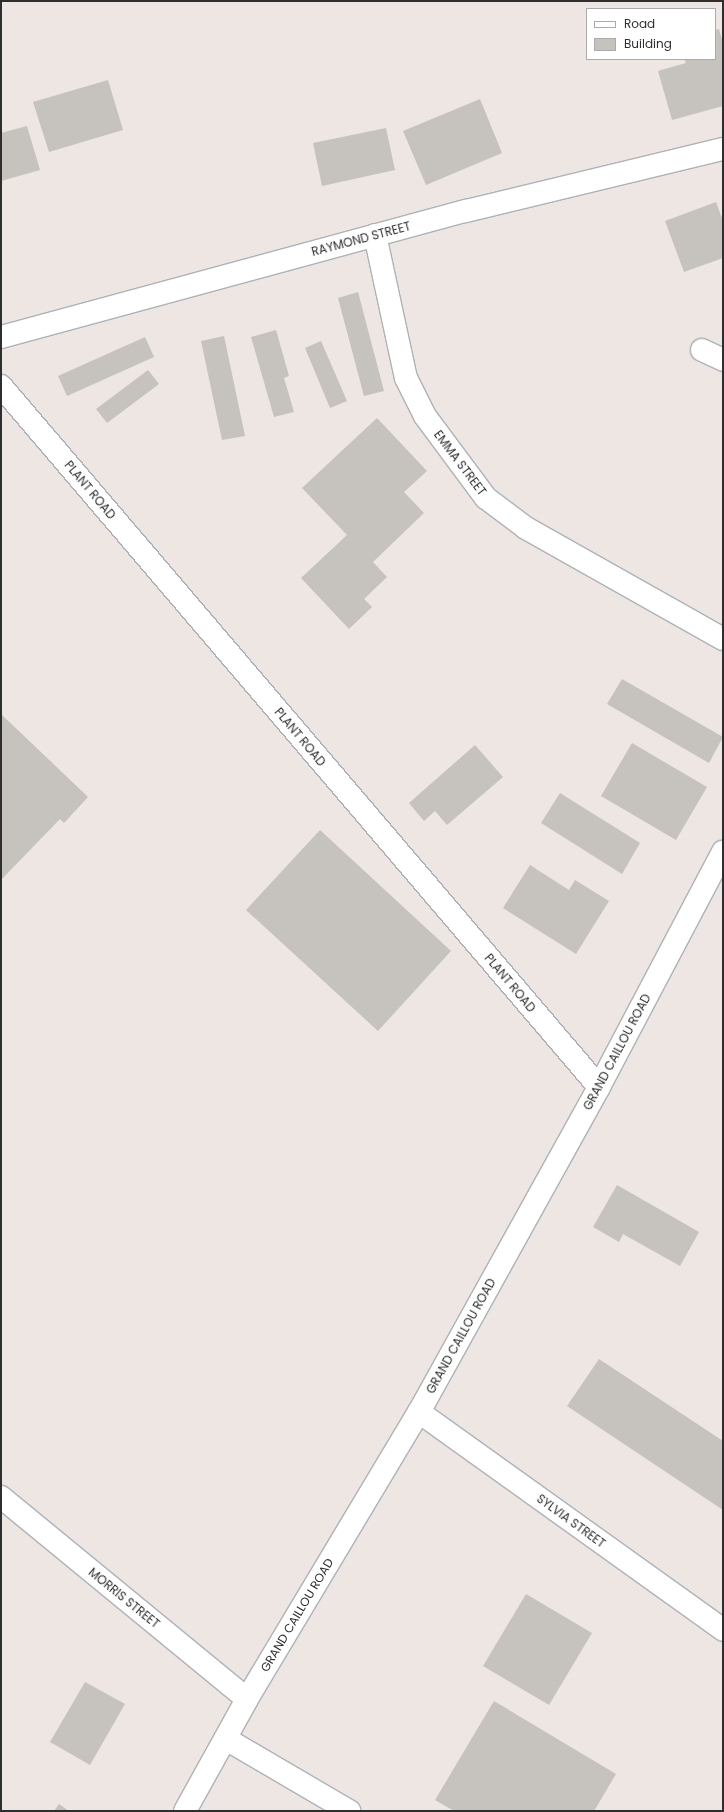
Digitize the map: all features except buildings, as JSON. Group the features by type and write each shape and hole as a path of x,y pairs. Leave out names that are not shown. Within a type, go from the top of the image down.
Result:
{"street":[{"name":"RAYMOND STREET","path":"1,337 376,235 723,149"},
{"name":"EMMA STREET","path":"376,235 406,378 425,416 486,498 526,528 723,639"},
{"path":"702,350 723,360"},
{"name":"PLANT ROAD","path":"1,386 599,1087"},
{"name":"GRAND CAILLOU ROAD","path":"185,1811 247,1699 419,1412 599,1087 723,852"},
{"name":"SYLVIA STREET","path":"419,1412 723,1630"},
{"name":"MORRIS STREET","path":"4,1505 247,1699"},
{"path":"226,1739 349,1811"}]}
